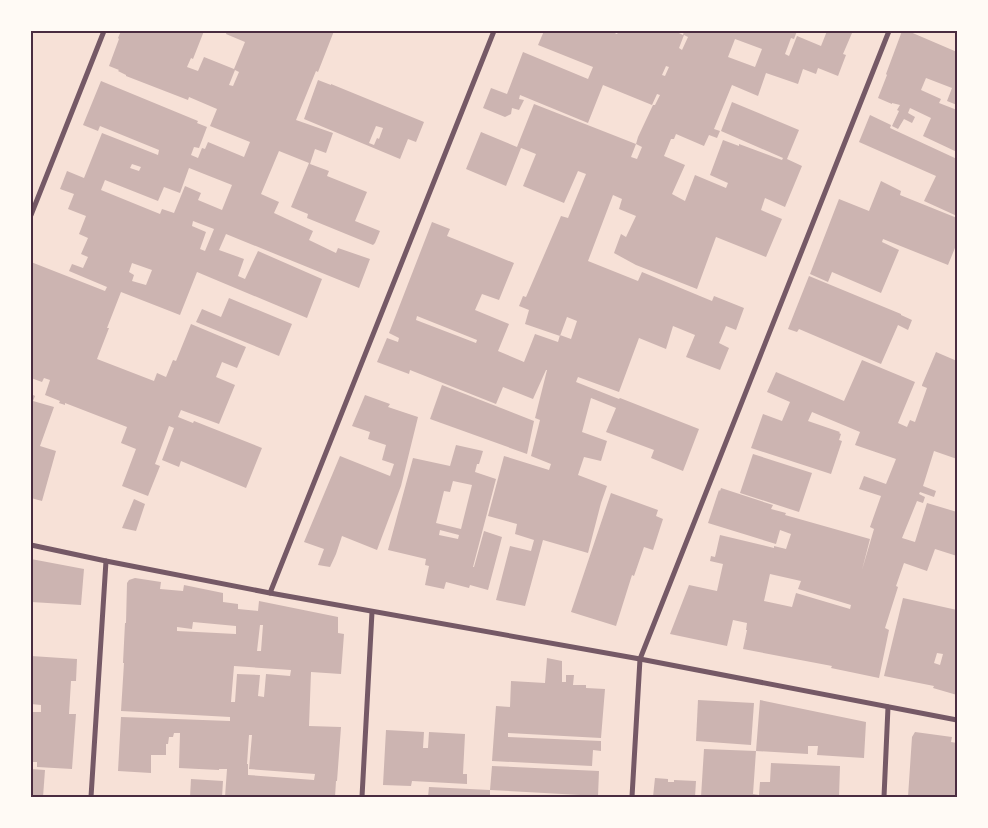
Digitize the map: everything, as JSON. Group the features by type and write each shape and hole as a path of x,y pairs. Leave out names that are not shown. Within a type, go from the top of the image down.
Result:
{"street":[{"path":"31,215 104,31"},
{"path":"270,593 494,31"},
{"path":"632,797 640,658 889,31"},
{"path":"31,545 270,593 640,658 957,720"},
{"path":"91,797 106,561"},
{"path":"362,797 372,612"},
{"path":"884,797 888,707"}],"building":[{"path":"121,31 204,31 193,59 191,58 187,67 198,71 204,57 234,69 245,42 226,34 227,31 334,31 296,120 333,133 326,153 315,149 310,164 329,171 327,176 367,192 355,221 380,231 375,243 373,245 307,218 308,214 291,207 309,163 279,151 261,194 279,202 274,213 313,231 309,240 336,253 338,248 370,259 359,288 226,234 219,250 244,259 238,276 245,279 258,251 322,279 307,318 197,272 180,315 121,292 97,359 154,381 157,373 166,377 173,360 176,361 191,324 246,347 237,368 222,362 216,377 235,385 219,424 181,410 178,417 193,423 194,421 262,448 246,488 181,461 179,467 162,460 174,428 169,426 155,464 160,466 148,496 122,486 136,449 121,443 127,427 65,403 65,405 59,403 60,401 45,395 50,380 44,378 42,382 31,378 31,262 105,291 107,287 69,271 72,264 83,268 88,257 81,254 88,238 79,234 86,216 68,209 74,194 60,189 67,171 84,178 102,133 158,155 159,150 100,126 98,131 83,125 101,81 198,121 197,123 207,127 199,148 194,147 191,155 198,158 202,148 205,149 208,142 244,157 250,142 210,126 217,109 189,97 188,100 126,76 119,70 109,66","holes":["235,70 239,72 233,86 229,85","132,164 141,167 139,171 130,168","189,168 232,185 222,210 198,200 201,193 185,186 174,213 162,209 160,214 101,190 105,180 158,201 164,187 180,193","193,221 214,229 205,251 200,249 206,232 192,226","132,263 152,270 146,285 132,281 134,275 129,272"]},
{"path":"544,31 610,31 617,34 619,31 675,31 683,35 684,31 797,31 794,39 791,38 785,54 789,56 797,36 821,46 827,31 846,31 852,33 843,54 846,55 838,76 818,68 816,74 803,69 798,84 766,73 758,96 732,85 714,129 720,131 717,138 709,135 704,146 676,134 674,139 671,139 664,156 685,165 672,194 685,201 695,175 726,188 728,183 710,175 723,140 782,160 783,158 721,131 732,102 799,130 787,159 802,166 785,207 765,198 761,210 782,219 766,257 716,237 697,289 636,265 614,253 621,234 626,237 636,216 619,209 622,199 613,195 588,261 638,281 642,272 712,301 714,296 744,308 736,330 726,326 719,343 729,348 720,370 686,357 695,335 673,326 666,349 639,338 619,392 578,377 576,382 699,429 683,471 651,458 654,450 606,432 616,408 591,398 582,432 607,441 601,461 584,457 578,475 607,486 588,553 543,540 525,606 496,600 510,546 531,551 534,540 515,534 517,524 488,516 504,456 549,470 551,464 531,456 540,420 535,418 547,370 533,399 503,387 496,404 410,370 409,374 377,362 387,338 398,342 399,338 389,333 432,222 450,229 447,236 514,263 499,300 482,294 475,310 509,324 498,351 524,362 535,334 558,342 560,336 525,324 529,310 519,306 523,296 526,297 561,216 568,218 586,174 578,171 564,203 523,186 536,154 521,148 506,186 466,169 481,132 517,147 534,104 636,144 653,105 655,105 660,95 657,94 652,105 603,85 588,123 520,95 519,99 524,100 519,110 512,108 511,114 505,117 483,108 491,88 507,94 523,52 588,79 593,67 538,45","holes":["684,35 688,37 682,50 679,48","735,39 762,49 755,67 728,57","666,66 669,67 665,76 662,75","636,144 642,147 637,159 631,157","417,316 477,340 476,343 416,320","567,317 577,321 571,339 560,335"]},
{"path":"902,31 908,31 957,52 957,105 947,101 952,88 926,78 921,90 941,99 939,103 957,110 957,152 923,136 931,118 910,108 908,113 915,117 912,123 904,119 898,129 892,126 900,105 878,98"},
{"path":"318,80 424,122 416,142 408,139 400,159 304,119","holes":["376,126 383,128 379,139 377,138 374,145 369,143"]},
{"path":"870,115 891,125 890,128 957,159 957,216 924,201 936,176 859,142"},
{"path":"881,181 901,191 900,195 957,218 957,243 948,265 883,239 882,242 899,250 881,293 832,272 828,282 810,274 839,199 869,211"},
{"path":"809,276 912,320 908,330 898,325 881,364 799,329 797,332 788,329"},
{"path":"229,298 292,324 279,356 196,322 202,309 221,317"},
{"path":"936,352 957,361 957,459 934,451 923,486 936,491 934,497 920,492 919,494 925,497 923,503 917,501 902,538 915,542 927,503 957,512 957,556 935,549 927,571 904,563 885,628 889,630 879,678 831,668 832,666 743,649 747,623 733,620 727,646 670,634 689,585 717,591 723,564 710,561 711,556 715,557 720,535 774,548 774,546 786,549 791,534 780,530 776,544 708,523 721,488 773,505 771,509 786,513 785,515 870,539 862,570 874,529 870,527 881,496 859,489 864,476 886,484 896,459 855,445 860,432 812,412 808,421 841,434 839,440 842,441 831,474 751,448 763,414 782,421 790,402 767,392 776,372 844,401 862,360 915,382 898,423 907,427 910,420 915,422 927,388 922,385","holes":["770,574 801,581 798,589 851,605 850,609 796,593 792,607 764,601"]},
{"path":"442,385 534,421 527,454 430,419"},
{"path":"31,394 35,396 33,401 54,407 40,446 56,451 42,501 31,498"},
{"path":"365,395 390,404 388,407 418,417 401,486 377,550 342,536 330,567 318,565 324,549 304,542 340,456 390,476 394,464 382,460 386,445 368,439 370,432 352,426"},
{"path":"456,445 483,451 475,472 496,479 473,567 484,531 502,537 488,590 470,585 469,588 446,582 444,589 425,585 429,566 425,565 426,559 388,550 413,458 450,466","holes":["453,481 472,485 461,529 436,523 444,491 450,492","440,530 459,535 458,539 439,535"]},
{"path":"753,454 812,473 799,512 740,493"},
{"path":"611,493 658,510 656,516 663,519 653,550 644,547 634,576 632,575 616,626 571,612"},
{"path":"134,499 145,504 136,531 122,528"},
{"path":"31,559 84,569 81,605 31,602"},
{"path":"135,578 161,582 160,589 183,591 184,585 223,593 223,602 238,604 238,609 258,611 259,601 338,617 338,633 344,634 341,674 311,672 309,726 341,727 335,797 225,797 227,769 179,768 180,733 174,733 173,737 169,737 168,744 166,744 166,755 151,755 151,773 118,771 121,717 230,721 230,717 121,711 127,583","holes":["193,622 236,626 236,634 177,631 177,627 192,629","260,625 263,625 261,651 257,651","234,666 291,670 290,676 266,674 264,697 258,696 260,675 237,674 235,702 231,702","249,735 252,735 249,769 315,774 314,780 248,775"]},
{"path":"903,598 957,610 957,695 933,688 934,686 884,676","holes":["937,653 943,654 940,665 934,663"]},
{"path":"31,656 77,659 76,681 71,681 69,714 76,714 72,769 37,767 37,762 31,762 31,712 41,712 41,705 31,704"},
{"path":"547,658 562,661 562,682 566,682 566,675 574,675 573,685 586,685 586,688 605,689 601,738 508,733 508,737 601,741 601,751 593,750 592,766 492,761 496,706 510,707 511,681 545,683"},
{"path":"698,700 754,703 751,745 696,741"},
{"path":"760,700 866,722 864,758 817,755 818,746 808,746 808,754 756,751"},
{"path":"386,730 424,732 423,748 428,748 429,732 465,734 463,774 467,774 467,784 412,781 411,786 383,785"},
{"path":"915,732 952,737 951,742 957,743 957,797 908,797 912,737"},
{"path":"704,749 756,751 753,794 759,795 760,782 770,782 771,763 840,766 839,797 701,797"},
{"path":"492,766 599,771 598,796 490,790"},
{"path":"31,769 45,770 43,797 31,797"},
{"path":"655,778 668,779 668,782 674,782 674,780 696,781 695,797 653,797"},
{"path":"191,779 223,781 222,797 190,797"},
{"path":"429,787 490,790 490,797 428,797"}]}
